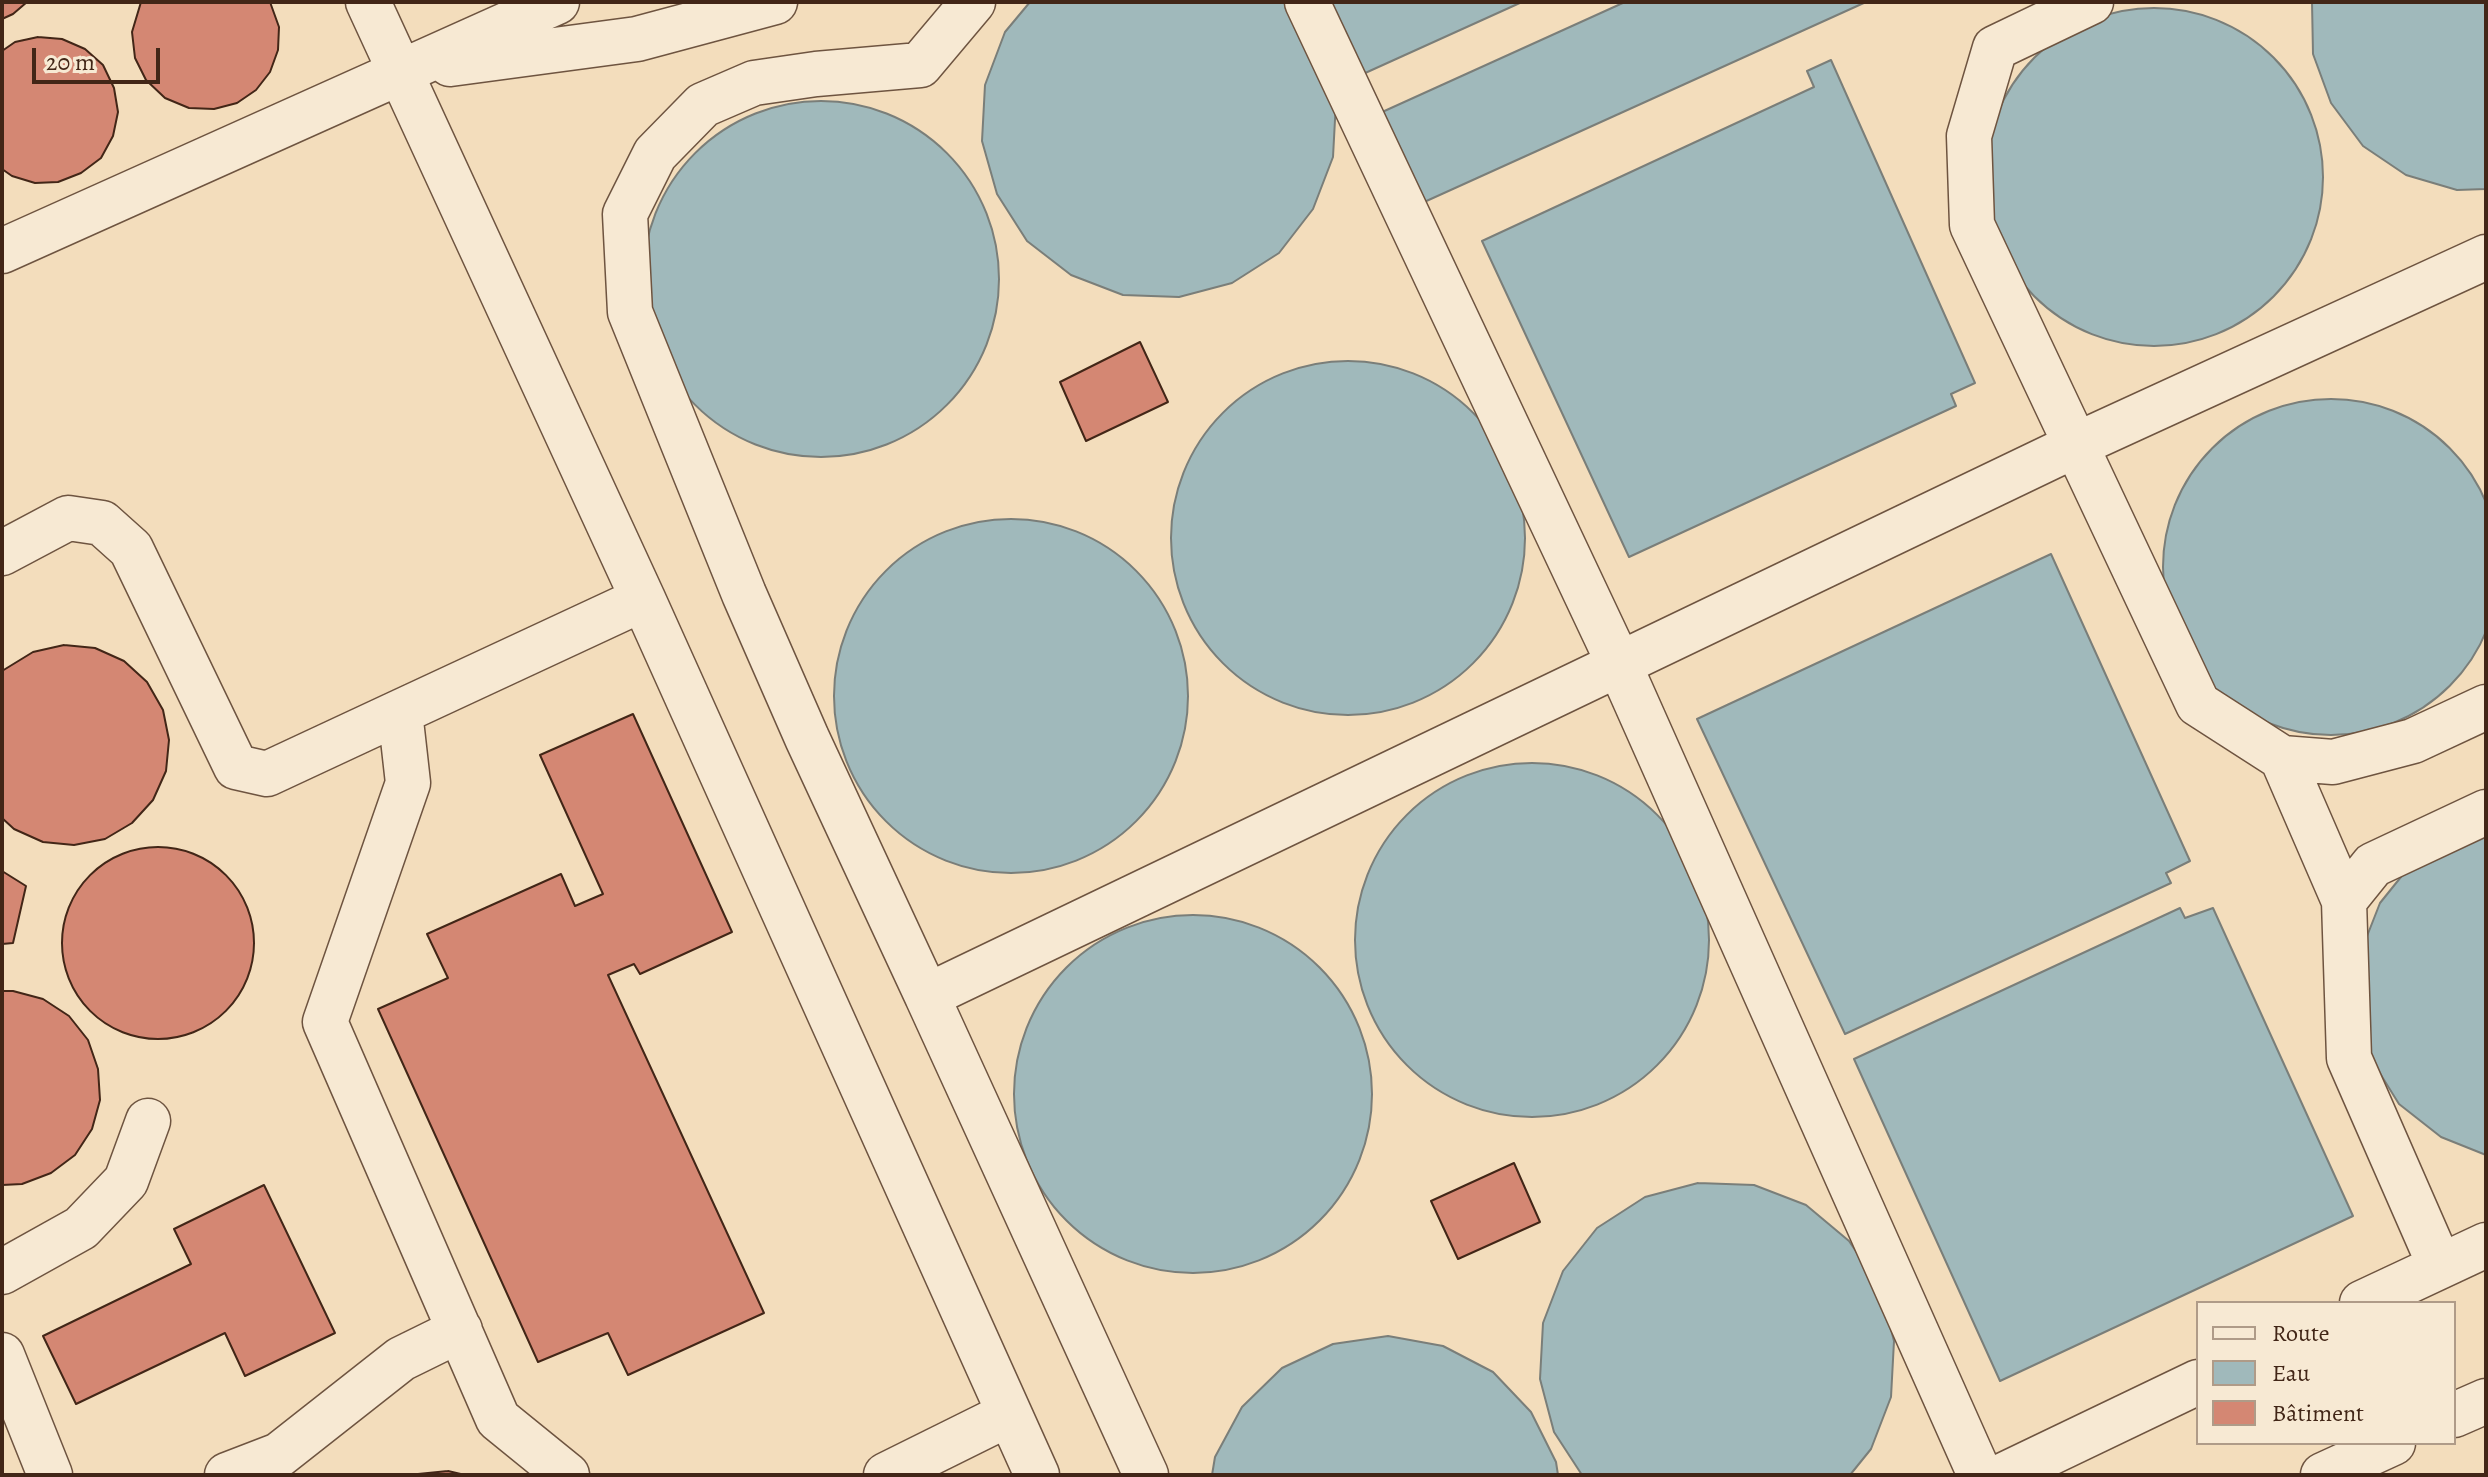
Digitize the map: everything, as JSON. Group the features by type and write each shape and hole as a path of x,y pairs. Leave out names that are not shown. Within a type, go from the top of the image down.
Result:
{"lane":[{"path":"368,2 643,599 1037,1475"},
{"path":"2,251 557,2"},
{"path":"400,71 637,39 775,2"},
{"path":"973,2 920,65 754,83 703,105 655,154 625,214 630,312 750,609 807,738 1146,1475"},
{"path":"1307,2 1619,664 1980,1475"},
{"path":"2091,2 1995,48 1969,136 1972,225 2198,704 2282,758 2333,762 2413,741 2486,707"},
{"path":"927,996 2076,445 2486,257"},
{"path":"2,553 68,518 102,523 131,549 236,767 267,774 643,599"},
{"path":"400,712 408,783 325,1022 498,1419 567,1475"},
{"path":"2282,758 2344,901 2349,1058 2440,1266"},
{"path":"2344,901 2373,865 2486,812"},
{"path":"2,1272 81,1228 126,1181 148,1121"},
{"path":"2366,1301 2486,1245"},
{"path":"227,1475 279,1455 401,1359 460,1330"},
{"path":"2,1355 50,1475"},
{"path":"2004,1475 2196,1383"},
{"path":"2456,1414 2486,1401"},
{"path":"886,1475 1009,1414"},
{"path":"2323,1475 2389,1445"}],"water":[{"path":"1030,2 1291,2 1336,101 1333,157 1313,209 1279,253 1232,283 1179,297 1123,295 1071,275 1027,241 997,194 982,141 985,85 1005,32"},
{"path":"1330,2 1522,2 1363,74"},
{"path":"1625,2 1866,2 1422,203 1380,113"},
{"path":"2312,2 2486,2 2486,189 2457,190 2406,175 2363,146 2331,103 2313,54"},
{"path":"2154,8 2187,11 2219,21 2248,36 2274,57 2295,83 2310,112 2320,144 2323,177 2320,210 2310,242 2295,271 2274,297 2248,318 2219,333 2187,343 2154,346 2121,343 2089,333 2060,318 2034,297 2013,271 1998,242 1988,210 1985,177 1988,144 1998,112 2013,83 2034,57 2060,36 2089,21 2121,11"},
{"path":"1831,60 1975,383 1951,394 1956,406 1629,557 1482,241 1814,87 1807,71"},
{"path":"821,101 856,105 889,115 920,131 947,153 969,180 985,211 995,244 999,279 995,314 985,347 969,378 947,405 920,427 889,443 856,453 821,457 786,453 753,443 722,427 695,405 673,378 657,347 647,314 643,279 647,244 657,211 673,180 695,153 722,131 753,115 786,105"},
{"path":"1348,361 1382,365 1416,375 1446,391 1473,413 1495,440 1511,470 1521,504 1525,538 1521,572 1511,606 1495,636 1473,663 1446,685 1416,701 1382,711 1348,715 1314,711 1280,701 1250,685 1223,663 1201,636 1185,606 1175,572 1171,538 1175,504 1185,470 1201,440 1223,413 1250,391 1280,375 1314,365"},
{"path":"2315,400 2347,400 2380,406 2410,419 2450,448 2471,474 2489,510 2489,624 2479,646 2461,673 2437,697 2410,715 2380,728 2347,734 2315,734 2282,728 2252,715 2225,697 2201,673 2183,646 2170,616 2164,583 2164,551 2170,518 2183,488 2201,461 2225,437 2252,419 2282,406"},
{"path":"1011,519 1046,522 1079,532 1109,549 1136,571 1158,598 1175,628 1185,661 1188,696 1185,731 1175,764 1158,794 1136,821 1109,843 1079,860 1046,870 1011,873 976,870 943,860 913,843 886,821 864,794 847,764 837,731 834,696 837,661 847,628 864,598 886,571 913,549 943,532 976,522"},
{"path":"2051,554 2190,861 2166,873 2171,883 1845,1034 1697,719"},
{"path":"1532,763 1567,766 1600,777 1630,793 1657,815 1679,842 1695,872 1706,905 1709,940 1706,975 1695,1008 1679,1038 1657,1065 1630,1087 1600,1103 1567,1114 1532,1117 1497,1114 1464,1103 1434,1087 1407,1065 1385,1038 1369,1008 1358,975 1355,940 1358,905 1369,872 1385,842 1407,815 1434,793 1464,777 1497,766"},
{"path":"2486,826 2486,1155 2441,1137 2399,1104 2371,1059 2360,954 2380,903 2413,862"},
{"path":"2180,908 2185,918 2213,908 2353,1216 2000,1381 1854,1059"},
{"path":"1193,915 1228,919 1261,929 1292,945 1319,968 1342,995 1358,1026 1368,1059 1372,1094 1368,1129 1358,1162 1342,1193 1319,1220 1292,1243 1261,1259 1228,1269 1193,1273 1158,1269 1125,1259 1094,1243 1067,1220 1044,1193 1028,1162 1018,1129 1014,1094 1018,1059 1028,1026 1044,995 1067,968 1094,945 1125,929 1158,919"},
{"path":"1698,1183 1754,1185 1806,1205 1849,1241 1880,1287 1894,1341 1891,1397 1871,1449 1850,1475 1582,1475 1554,1432 1540,1379 1543,1323 1563,1271 1597,1228 1645,1197"},
{"path":"1388,1336 1443,1346 1493,1372 1531,1412 1556,1462 1558,1475 1212,1475 1215,1457 1242,1407 1282,1368 1333,1344"}],"building":[{"path":"2,2 27,2 2,19"},
{"path":"141,2 270,2 279,27 278,50 270,72 256,90 237,103 214,109 189,108 165,98 146,80 135,58 132,32"},
{"path":"38,37 62,39 85,49 103,65 114,88 118,112 113,136 101,158 81,173 58,182 35,183 12,176 2,169 2,51 15,42"},
{"path":"1140,342 1168,402 1086,441 1060,382"},
{"path":"64,645 95,648 124,661 147,682 163,710 169,740 166,771 153,800 132,823 105,839 74,845 43,842 14,829 2,818 2,671 33,652"},
{"path":"633,714 732,932 640,974 634,964 608,975 764,1313 628,1375 608,1333 538,1362 378,1009 448,978 427,934 561,874 575,906 603,894 540,755"},
{"path":"158,847 195,855 226,875 246,906 254,943 246,980 226,1011 195,1031 158,1039 121,1031 90,1011 70,980 62,943 70,906 90,875 121,855"},
{"path":"2,871 26,886 13,943 2,944"},
{"path":"2,991 43,999 69,1016 88,1040 98,1069 100,1100 92,1129 75,1155 51,1173 22,1184 2,1185"},
{"path":"1514,1163 1540,1222 1458,1259 1431,1201"},
{"path":"264,1185 335,1333 245,1376 225,1333 76,1404 43,1336 191,1264 174,1229"},
{"path":"448,1471 465,1475 415,1475 418,1474"}]}
